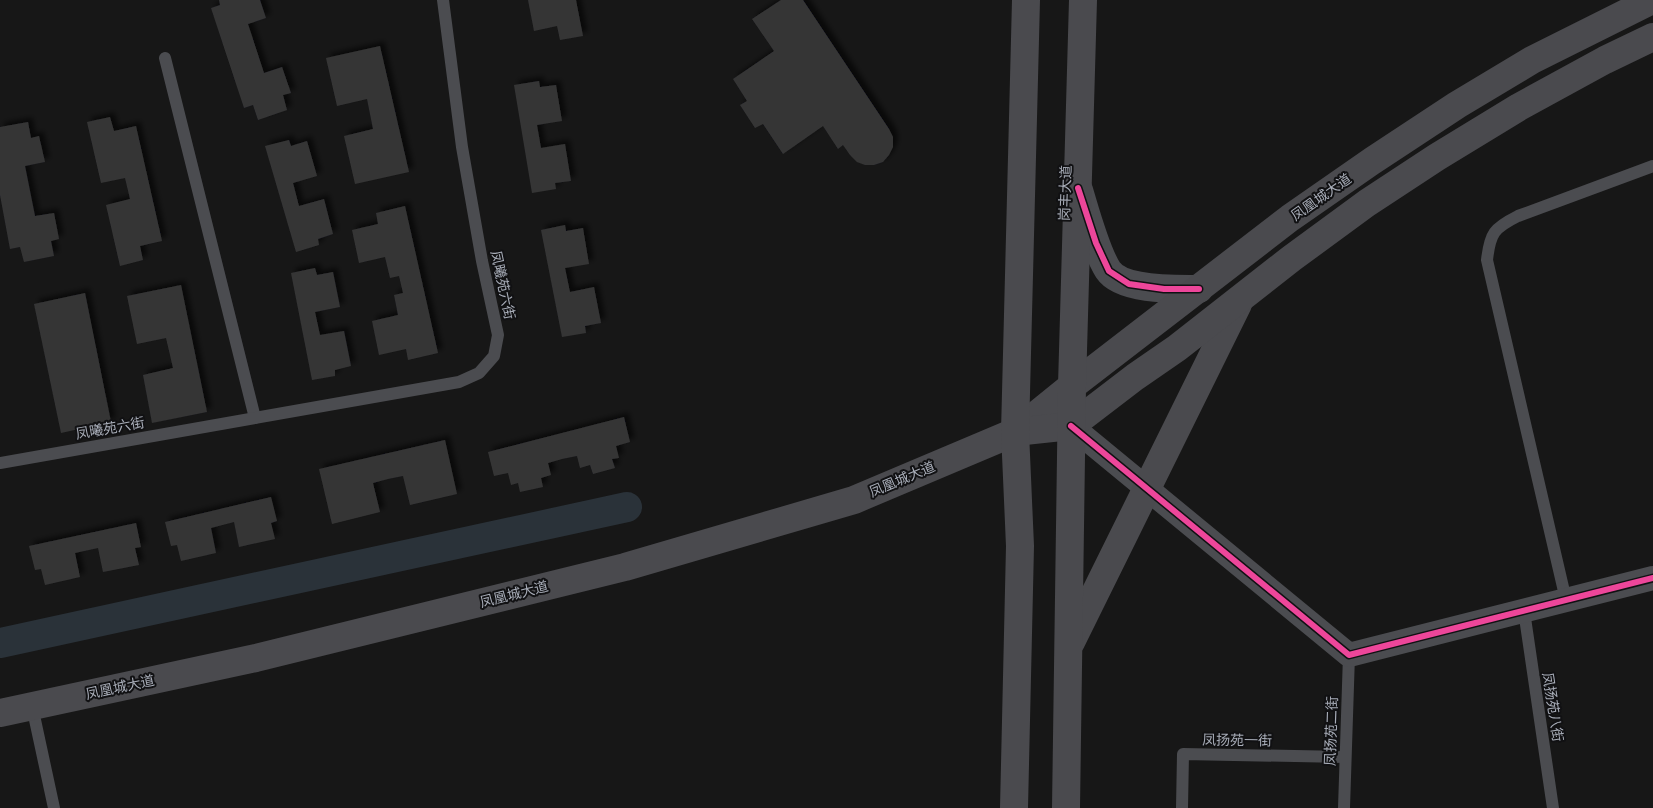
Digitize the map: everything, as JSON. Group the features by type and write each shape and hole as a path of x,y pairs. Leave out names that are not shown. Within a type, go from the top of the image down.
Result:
{"main road":[{"path":"1014,808 1020,546 1015,432 1026,0"},
{"name":"岗丰大道","path":"1066,808 1072,386 1083,0"},
{"name":"凤凰城大道","path":"0,713 256,658 625,567 854,500 1015,432 1290,218 1457,105 1532,60 1652,0"},
{"path":"1072,426 1330,231 1436,157 1519,107 1605,60 1653,37"},
{"path":"1068,648 1240,299"},
{"name":"凤凰城大道","path":"1015,432 1072,426"}],"street":[{"path":"1078,188 1096,243 1109,271 1129,284 1164,289 1199,289"},
{"path":"1072,426 1349,655 1653,578"}],"lane":[{"name":"凤曦苑六街","path":"0,463 459,382 479,373 494,356 498,335 482,261 462,147 443,0"},
{"path":"164,58 255,418"},
{"path":"1566,600 1487,260 1489,241 1501,225 1518,216 1653,166"},
{"name":"凤扬苑八街","path":"1524,611 1553,808"},
{"name":"凤扬苑二街","path":"1344,808 1349,655"},
{"path":"32,706 54,808"},
{"name":"凤扬苑一街","path":"1182,808 1183,754 1345,757"}],"building":[{"path":"219,0 260,0 266,18 248,24 264,73 282,67 291,93 283,95 287,110 258,120 253,105 244,108 211,8 220,5"},
{"path":"528,0 576,0 583,36 560,40 557,26 534,31"},
{"path":"781,0 803,0 889,129 893,137 893,147 883,162 865,165 857,162 843,145 838,149 823,126 783,154 763,124 755,128 740,105 747,101 733,79 774,51 752,19"},
{"path":"380,46 409,172 355,184 344,136 373,129 367,99 337,106 326,58"},
{"path":"539,81 540,87 556,85 562,121 537,125 541,148 565,144 571,181 555,183 556,189 532,193 514,85"},
{"path":"110,117 114,131 136,126 162,241 140,246 143,260 120,266 106,205 130,199 125,178 101,183 87,122"},
{"path":"28,122 31,138 39,136 45,162 25,166 35,216 54,213 59,239 51,241 54,256 24,262 20,247 10,249 0,195 0,127"},
{"path":"289,140 291,146 307,141 317,176 293,183 299,206 324,199 333,234 318,239 319,245 296,252 265,146"},
{"path":"405,206 438,353 408,360 406,349 379,355 372,321 398,315 394,295 403,293 399,276 390,278 385,257 359,263 352,230 378,224 376,213"},
{"path":"565,225 566,231 583,228 589,264 565,268 570,292 594,287 601,323 585,326 586,333 562,337 541,230"},
{"path":"315,268 317,275 333,272 340,307 315,312 320,335 344,331 351,366 335,370 335,376 312,380 291,273"},
{"path":"181,285 207,412 152,423 143,375 173,368 166,338 137,344 127,296"},
{"path":"85,293 111,422 61,433 34,304"},
{"path":"624,417 630,442 616,446 619,458 612,459 615,468 593,474 590,465 580,468 577,456 562,459 548,463 551,475 541,478 543,487 520,492 518,483 511,485 508,473 494,476 488,452"},
{"path":"445,440 457,494 410,505 403,476 388,479 373,483 380,512 332,524 319,469"},
{"path":"271,497 277,521 271,523 275,539 239,547 234,522 211,528 216,553 181,561 177,545 171,546 165,522"},
{"path":"136,523 141,547 135,548 139,565 103,572 98,548 75,553 80,577 45,585 41,569 35,570 29,546"}],"waterway":[{"path":"0,643 627,507"}],"cycle path":[{"path":"1078,188 1096,243 1109,271 1129,284 1164,289 1199,289"},
{"path":"1071,426 1349,655 1653,578"}]}
